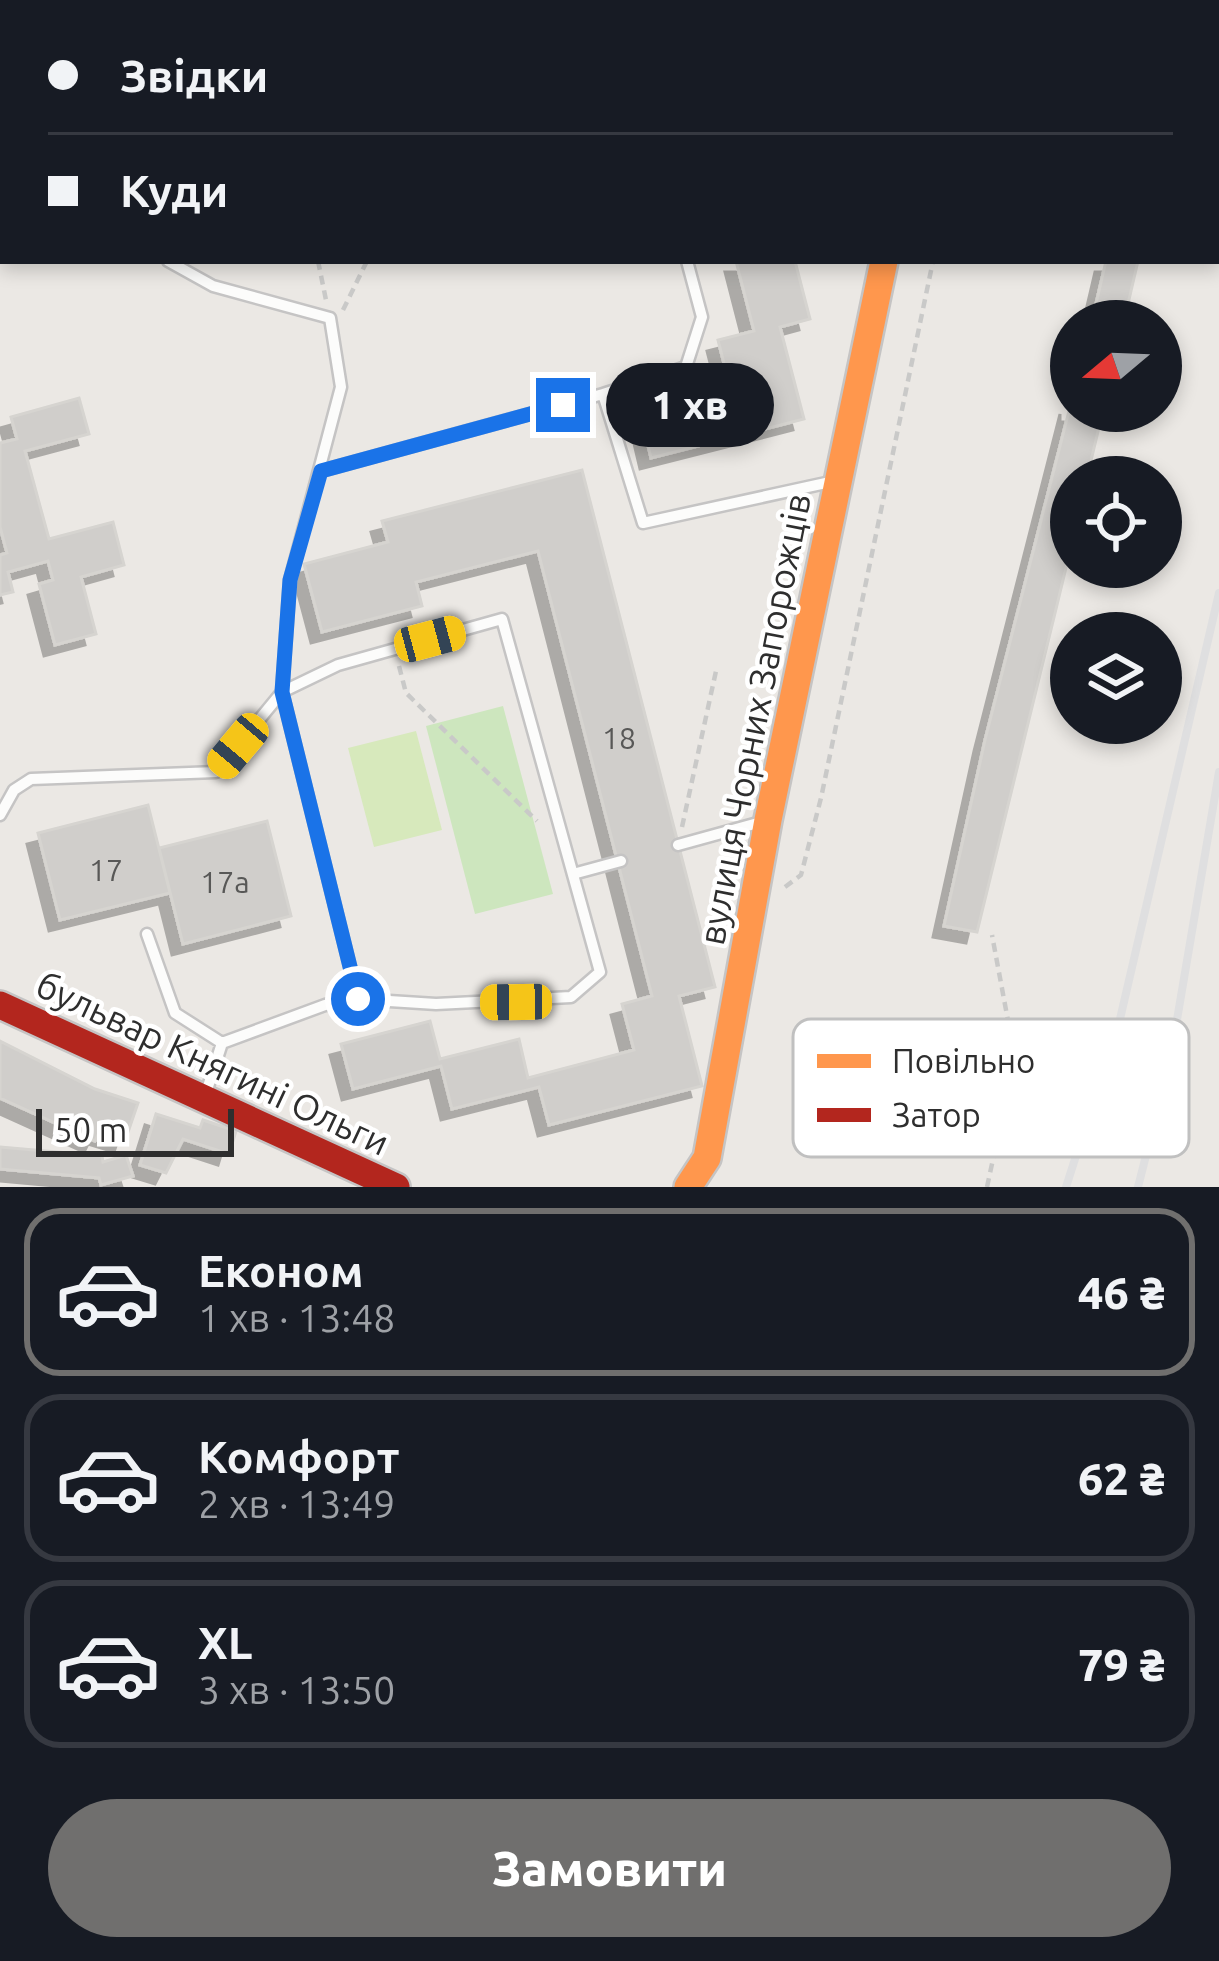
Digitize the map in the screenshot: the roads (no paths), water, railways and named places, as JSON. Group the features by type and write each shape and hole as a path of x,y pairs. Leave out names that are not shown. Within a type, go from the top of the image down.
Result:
{"street":[{"name":"вулиця Чорних Запорожців","path":"688,1187 706,1158 768,820 883,264"},
{"name":"бульвар Княгині Ольги","path":"0,1005 396,1187"}],"lane":[{"path":"173,264 213,286 330,318 341,387 290,580 282,692 358,999"},
{"path":"321,471 686,368 702,317 688,264"},
{"path":"603,394 643,523 838,480"},
{"path":"0,815 14,790 31,779 216,772 282,692 338,665 502,619 600,971 571,997 436,1004 358,999 325,1005 223,1043"},
{"path":"678,845 768,820"},
{"path":"573,874 621,862"},
{"path":"147,934 175,1013 223,1043"},
{"path":"204,1100 223,1043"}],"railway":[{"path":"1120,1019 1219,593"},
{"path":"1177,1019 1219,772"},
{"path":"1066,1187 1076,1157"},
{"path":"1138,1187 1146,1157"}]}
